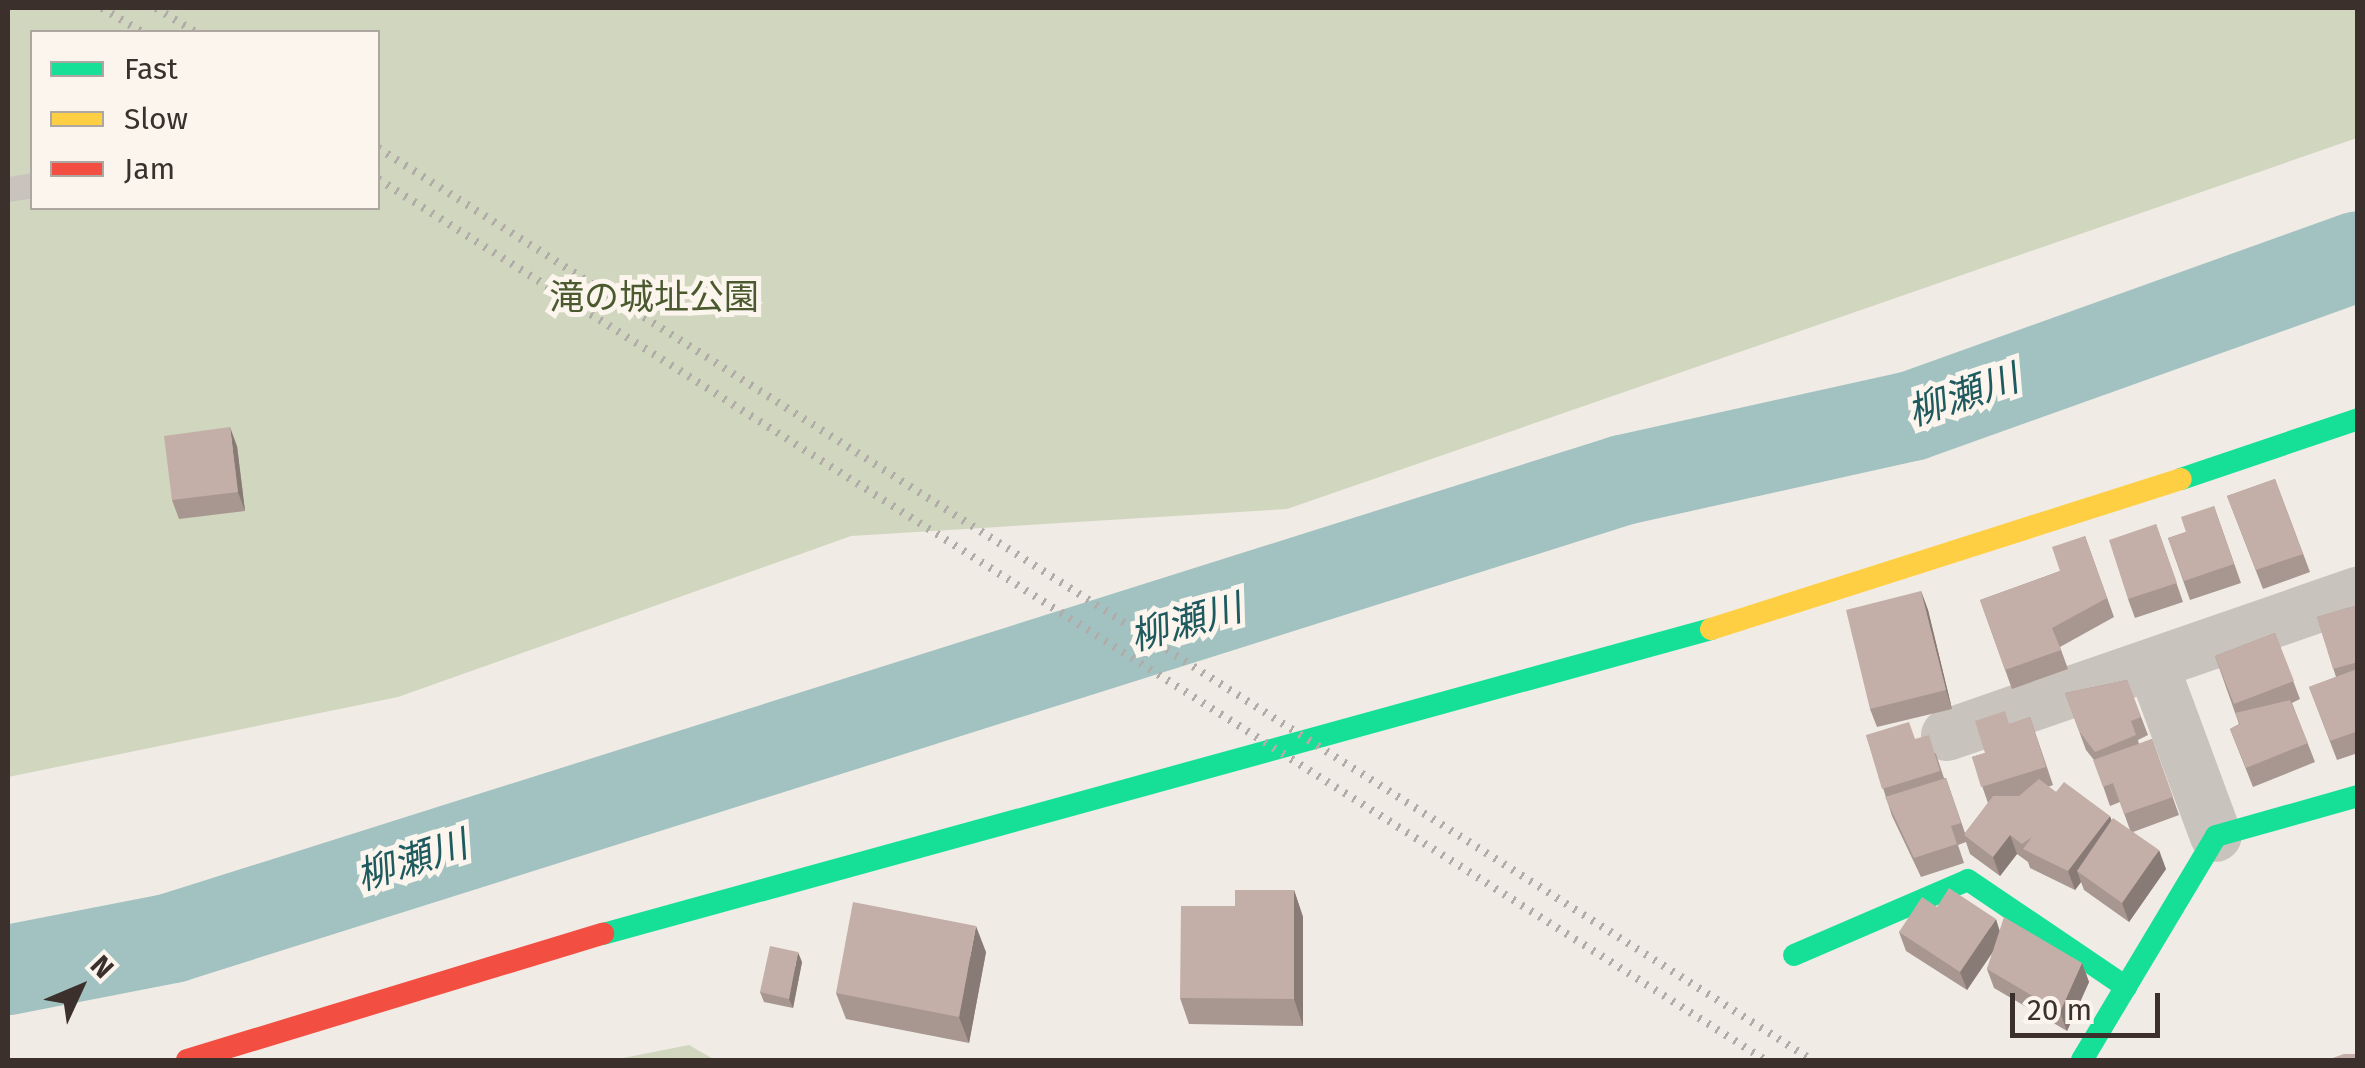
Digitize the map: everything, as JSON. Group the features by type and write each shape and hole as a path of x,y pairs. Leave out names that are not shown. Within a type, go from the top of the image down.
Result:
{"street":[{"path":"187,1060 831,865 1859,588 2358,419"},
{"path":"1947,734 2358,593"},
{"path":"2152,666 2216,836"},
{"path":"2082,1060 2216,836 2358,796"},
{"path":"1794,955 1968,880 2126,987"}],"green space":[{"name":"滝の城址公園","path":"8,8 2357,8 2357,138 1287,509 851,536 398,697 8,777"},
{"path":"689,1045 715,1060 613,1060"}],"building":[{"path":"230,427 238,492 172,500 164,436"},
{"path":"2275,479 2303,554 2256,570 2227,496"},
{"path":"2214,506 2234,564 2184,581 2168,538 2186,532 2181,517"},
{"path":"2156,524 2177,583 2128,599 2109,540"},
{"path":"2085,536 2107,598 2052,628 2061,650 2005,670 1980,600 2060,571 2052,547"},
{"path":"1921,591 1946,690 1870,709 1846,610"},
{"path":"2358,605 2358,662 2333,669 2317,617"},
{"path":"2275,633 2294,681 2234,704 2215,656"},
{"path":"2357,669 2358,731 2330,741 2309,687"},
{"path":"2127,680 2141,717 2131,721 2136,735 2095,752 2079,731 2065,693"},
{"path":"2290,700 2308,743 2246,768 2230,729 2240,724 2235,713"},
{"path":"2005,711 2009,724 2030,717 2046,767 1981,787 1972,757 1985,753 1975,721"},
{"path":"1909,722 1915,739 1929,735 1940,771 1882,789 1866,735"},
{"path":"2152,739 2173,797 2124,814 2113,783 2103,787 2093,760"},
{"path":"1946,778 1961,823 1951,826 1957,844 1914,858 1885,797"},
{"path":"2039,779 2056,792 2064,782 2110,816 2068,871 2023,849 2032,837 2022,844 2010,835 1993,857 1964,835 1993,796 2019,796"},
{"path":"2113,818 2159,850 2122,903 2077,871"},
{"path":"1949,888 1996,919 1960,972 1899,932 1922,897 1937,907"},
{"path":"1235,890 1294,890 1294,999 1180,998 1181,906 1235,906"},
{"path":"853,902 976,926 959,1017 836,993"},
{"path":"2004,917 2082,963 2060,1012 1987,969"},
{"path":"770,946 798,952 789,999 760,992"},
{"path":"2358,1054 2358,1060 2327,1060"}],"waterway":[{"name":"柳瀬川","path":"8,970 172,938 1623,480 1912,416 2358,256"}],"railway":[{"path":"102,8 139,30"},
{"path":"156,8 192,30"},
{"path":"380,149 1812,1060"},
{"path":"380,180 1765,1060"}],"traffic: fast":[{"path":"2181,479 2358,419"},
{"path":"603,934 1711,629"},
{"path":"2082,1060 2216,836 2358,796"},
{"path":"1794,955 1968,880 2126,987"}],"traffic: slow":[{"path":"1711,629 2181,479"}],"traffic: jam":[{"path":"187,1060 603,934"}]}
